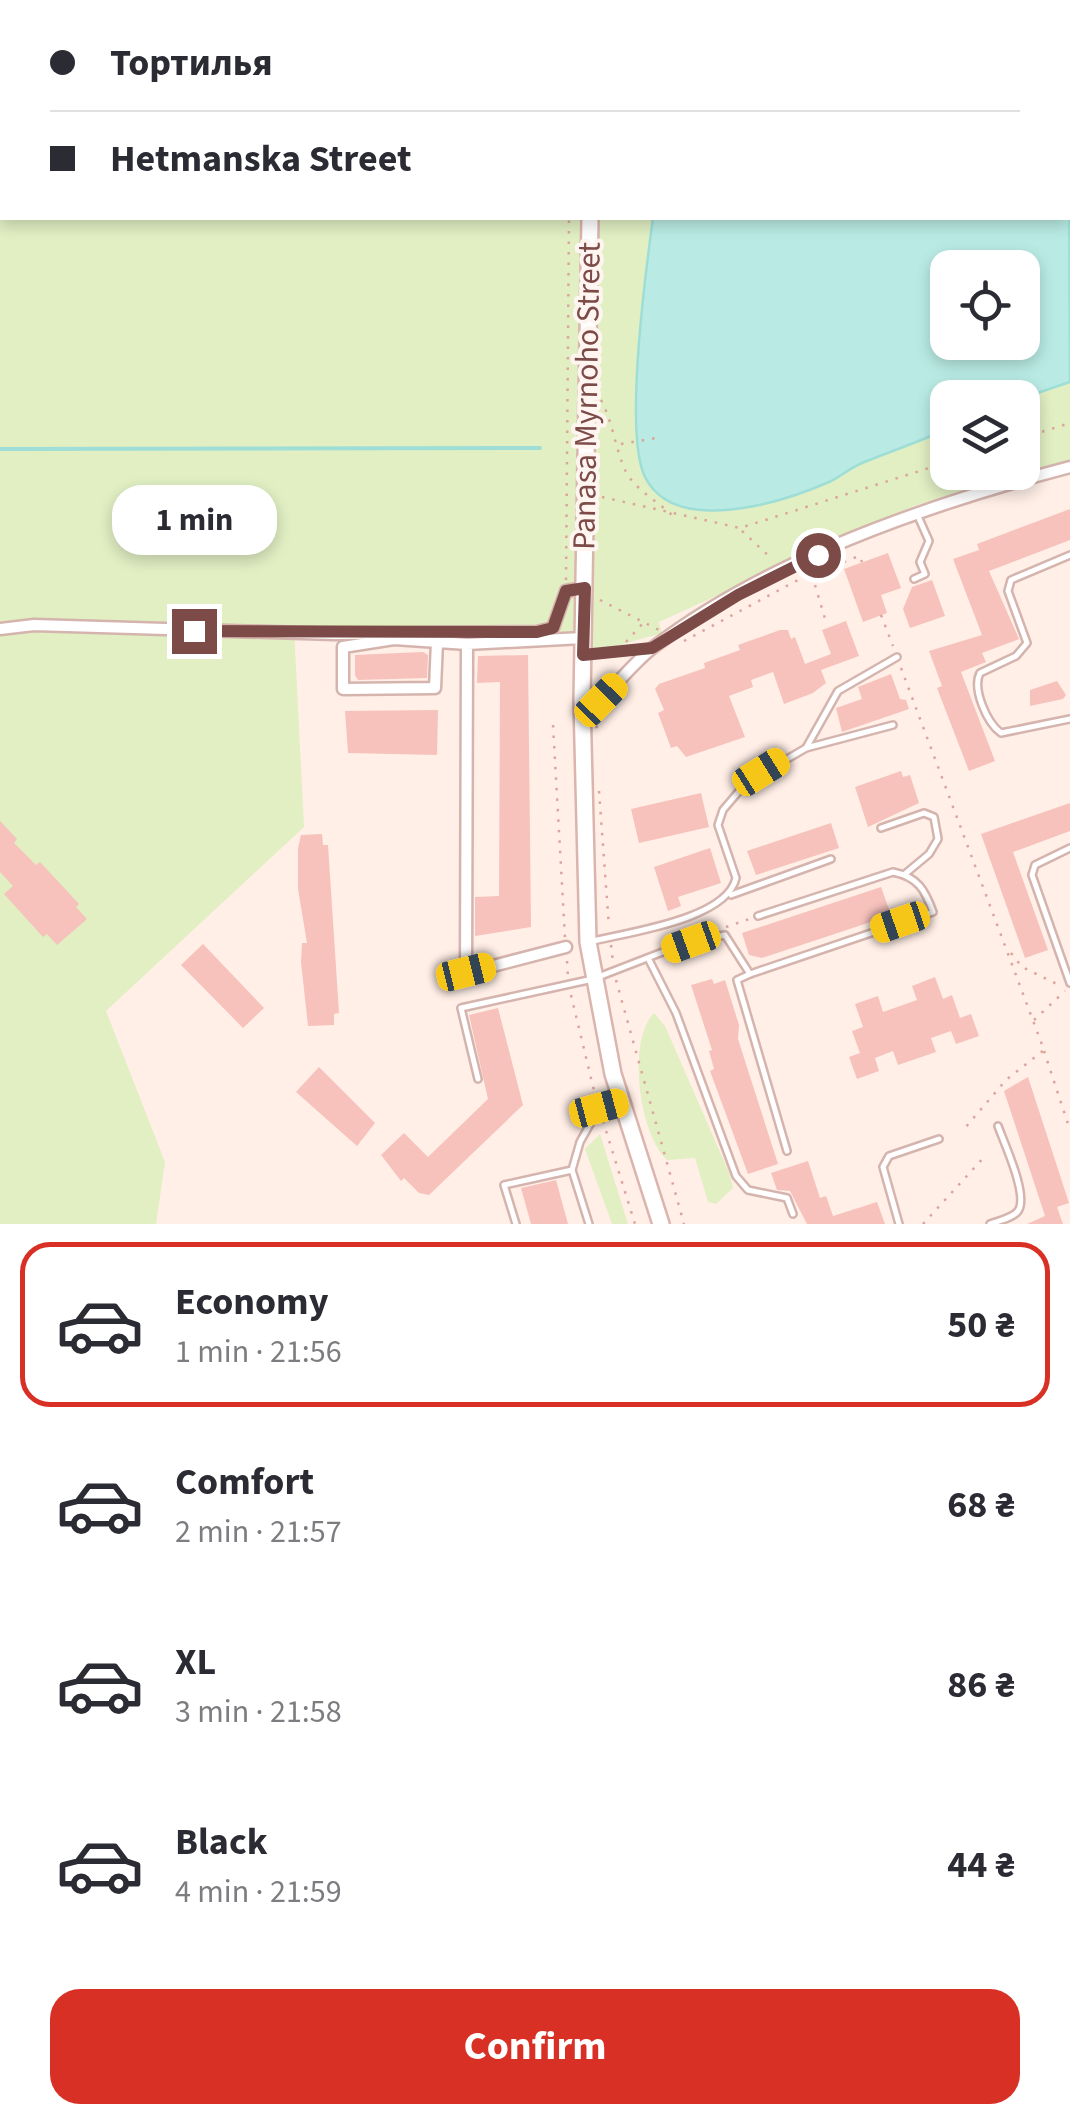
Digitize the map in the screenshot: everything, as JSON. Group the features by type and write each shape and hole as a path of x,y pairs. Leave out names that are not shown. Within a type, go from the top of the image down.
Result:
{"main road":[{"name":"Panasa Myrnoho Street","path":"590,220 591,587 583,638 582,702 588,942 593,980 622,1102 661,1224"}],"street":[{"path":"582,702 601,700 652,648 770,579 916,512 1070,467"},
{"path":"0,629 34,625 276,633 537,632 553,628 566,591 591,587"},
{"path":"437,642 436,688 343,690 343,647 394,639 467,644 583,638"},
{"path":"467,644 466,972 566,947"}],"lane":[{"path":"914,578 925,574 920,562 928,541 916,512"},
{"path":"1070,555 1012,580 1008,591 1026,643 1016,656 980,673 976,688 993,727 1001,733 1070,719"},
{"path":"583,655 652,648"},
{"path":"806,748 838,690 897,657"},
{"path":"729,896 736,878 718,825 722,810 761,772 806,748 893,725"},
{"path":"880,828 924,813 934,817 938,838 929,854 905,874"},
{"path":"1069,987 1032,875 1036,865 1070,848"},
{"path":"566,947 673,921 830,858"},
{"path":"758,916 893,872 905,874 925,889 932,912 737,980 786,1151"},
{"path":"478,1079 461,1008 593,980 709,936 725,935 750,974"},
{"path":"649,960 676,1013 736,1176 748,1190 787,1198 793,1214"},
{"path":"589,1224 572,1170 580,1142 599,1108 622,1102"},
{"path":"990,1224 1016,1215 1021,1206 1022,1193 998,1126"},
{"path":"899,1224 884,1166 890,1156 939,1138"},
{"path":"516,1224 504,1185 572,1170"}],"path":[{"path":"566,591 570,220"},
{"path":"601,419 601,400 625,469 636,485 673,516"},
{"path":"1040,433 1070,424"},
{"path":"619,446 624,440 662,438"},
{"path":"600,497 740,528 930,468"},
{"path":"740,528 767,554"},
{"path":"598,599 644,622 674,647 812,574 859,556 862,562"},
{"path":"812,574 826,622"},
{"path":"591,587 598,599 598,614"},
{"path":"881,615 1008,949 1070,1130"},
{"path":"625,644 644,622"},
{"path":"604,714 610,705"},
{"path":"709,936 758,916"},
{"path":"1008,949 1022,968 1069,987 1034,1021"},
{"path":"965,1128 1006,1080 1044,1050"},
{"path":"922,1224 986,1154"}],"green space":[{"path":"0,220 584,220 577,632 294,628 304,827 106,1011 165,1162 156,1224 0,1224"},
{"path":"596,220 1070,220 1070,461 1040,470 1040,380 930,380 930,490 969,490 914,506 659,622 662,634 591,648"},
{"path":"654,1013 665,1026 730,1175 733,1188 716,1204 708,1202 695,1158 667,1160 650,1131 639,1066 645,1027"},
{"path":"600,1134 628,1224 612,1224 585,1149"}],"water":[{"path":"653,220 1069,220 1070,382 1040,392 1040,380 930,380 930,436 862,463 829,482 785,498 731,510 680,506 660,495 645,477 639,456 636,390"}],"building":[{"path":"1070,509 1070,540 989,571 1019,639 982,653 986,662 961,672 995,761 969,771 937,688 942,686 929,651 982,635 953,559 979,550 977,544"},
{"path":"888,553 901,588 881,595 887,613 863,622 844,569"},
{"path":"932,580 945,616 910,628 903,609 912,587"},
{"path":"846,621 859,656 821,670 826,683 813,693 784,704 773,672 751,680 753,687 729,696 745,737 686,757 677,746 671,748 658,713 664,710 655,689 659,684 705,668 704,663 740,650 738,645 780,630 788,630 791,639 795,637 805,664 831,654 822,630"},
{"path":"355,655 428,655 427,678 358,680 355,675"},
{"path":"528,655 531,927 475,936 475,897 499,896 500,682 477,683 478,656"},
{"path":"891,674 900,699 906,700 909,709 842,732 836,708 862,699 858,687"},
{"path":"1057,681 1066,695 1063,699 1030,706 1030,690"},
{"path":"438,710 437,755 348,753 345,711"},
{"path":"901,771 903,777 910,775 919,803 868,827 855,787"},
{"path":"701,793 709,827 639,843 631,809"},
{"path":"1070,803 1070,831 1013,852 1048,950 1025,958 981,834"},
{"path":"0,821 17,839 14,843 36,865 40,862 79,904 76,907 87,919 57,945 47,934 43,937 4,894 13,886 0,872"},
{"path":"831,823 839,848 756,875 747,851"},
{"path":"322,834 323,845 328,845 339,1013 334,1014 334,1025 308,1026 301,962 302,943 307,943 298,889 298,848 301,835"},
{"path":"710,848 721,883 678,897 681,906 668,911 654,867"},
{"path":"881,887 890,912 883,918 762,958 749,955 742,933"},
{"path":"203,944 264,1008 243,1028 181,965"},
{"path":"935,977 943,999 952,995 960,1018 971,1014 979,1036 956,1044 951,1031 931,1038 936,1052 898,1065 893,1051 875,1058 879,1071 857,1079 849,1057 860,1053 852,1031 863,1027 855,1004 878,996 883,1012 917,1000 912,986"},
{"path":"712,979 714,984 725,980 739,1025 738,1039 778,1164 748,1174 710,1071 714,1069 709,1051 712,1050 691,985"},
{"path":"498,1008 523,1105 429,1195 419,1193 404,1178 401,1181 381,1155 404,1133 428,1157 488,1099 469,1015"},
{"path":"319,1067 375,1123 357,1146 296,1092"},
{"path":"1028,1077 1069,1203 1057,1207 1063,1224 1027,1224 1045,1216 1004,1091"},
{"path":"808,1161 820,1198 826,1196 833,1216 877,1202 885,1224 807,1224 790,1191 777,1190 771,1173"},
{"path":"556,1180 568,1224 531,1224 521,1188"}],"waterway":[{"path":"0,449 540,448"}],"route":[{"path":"194,631 537,632 553,628 566,591 585,588 583,655 618,654 652,648 738,595 818,555"}]}
